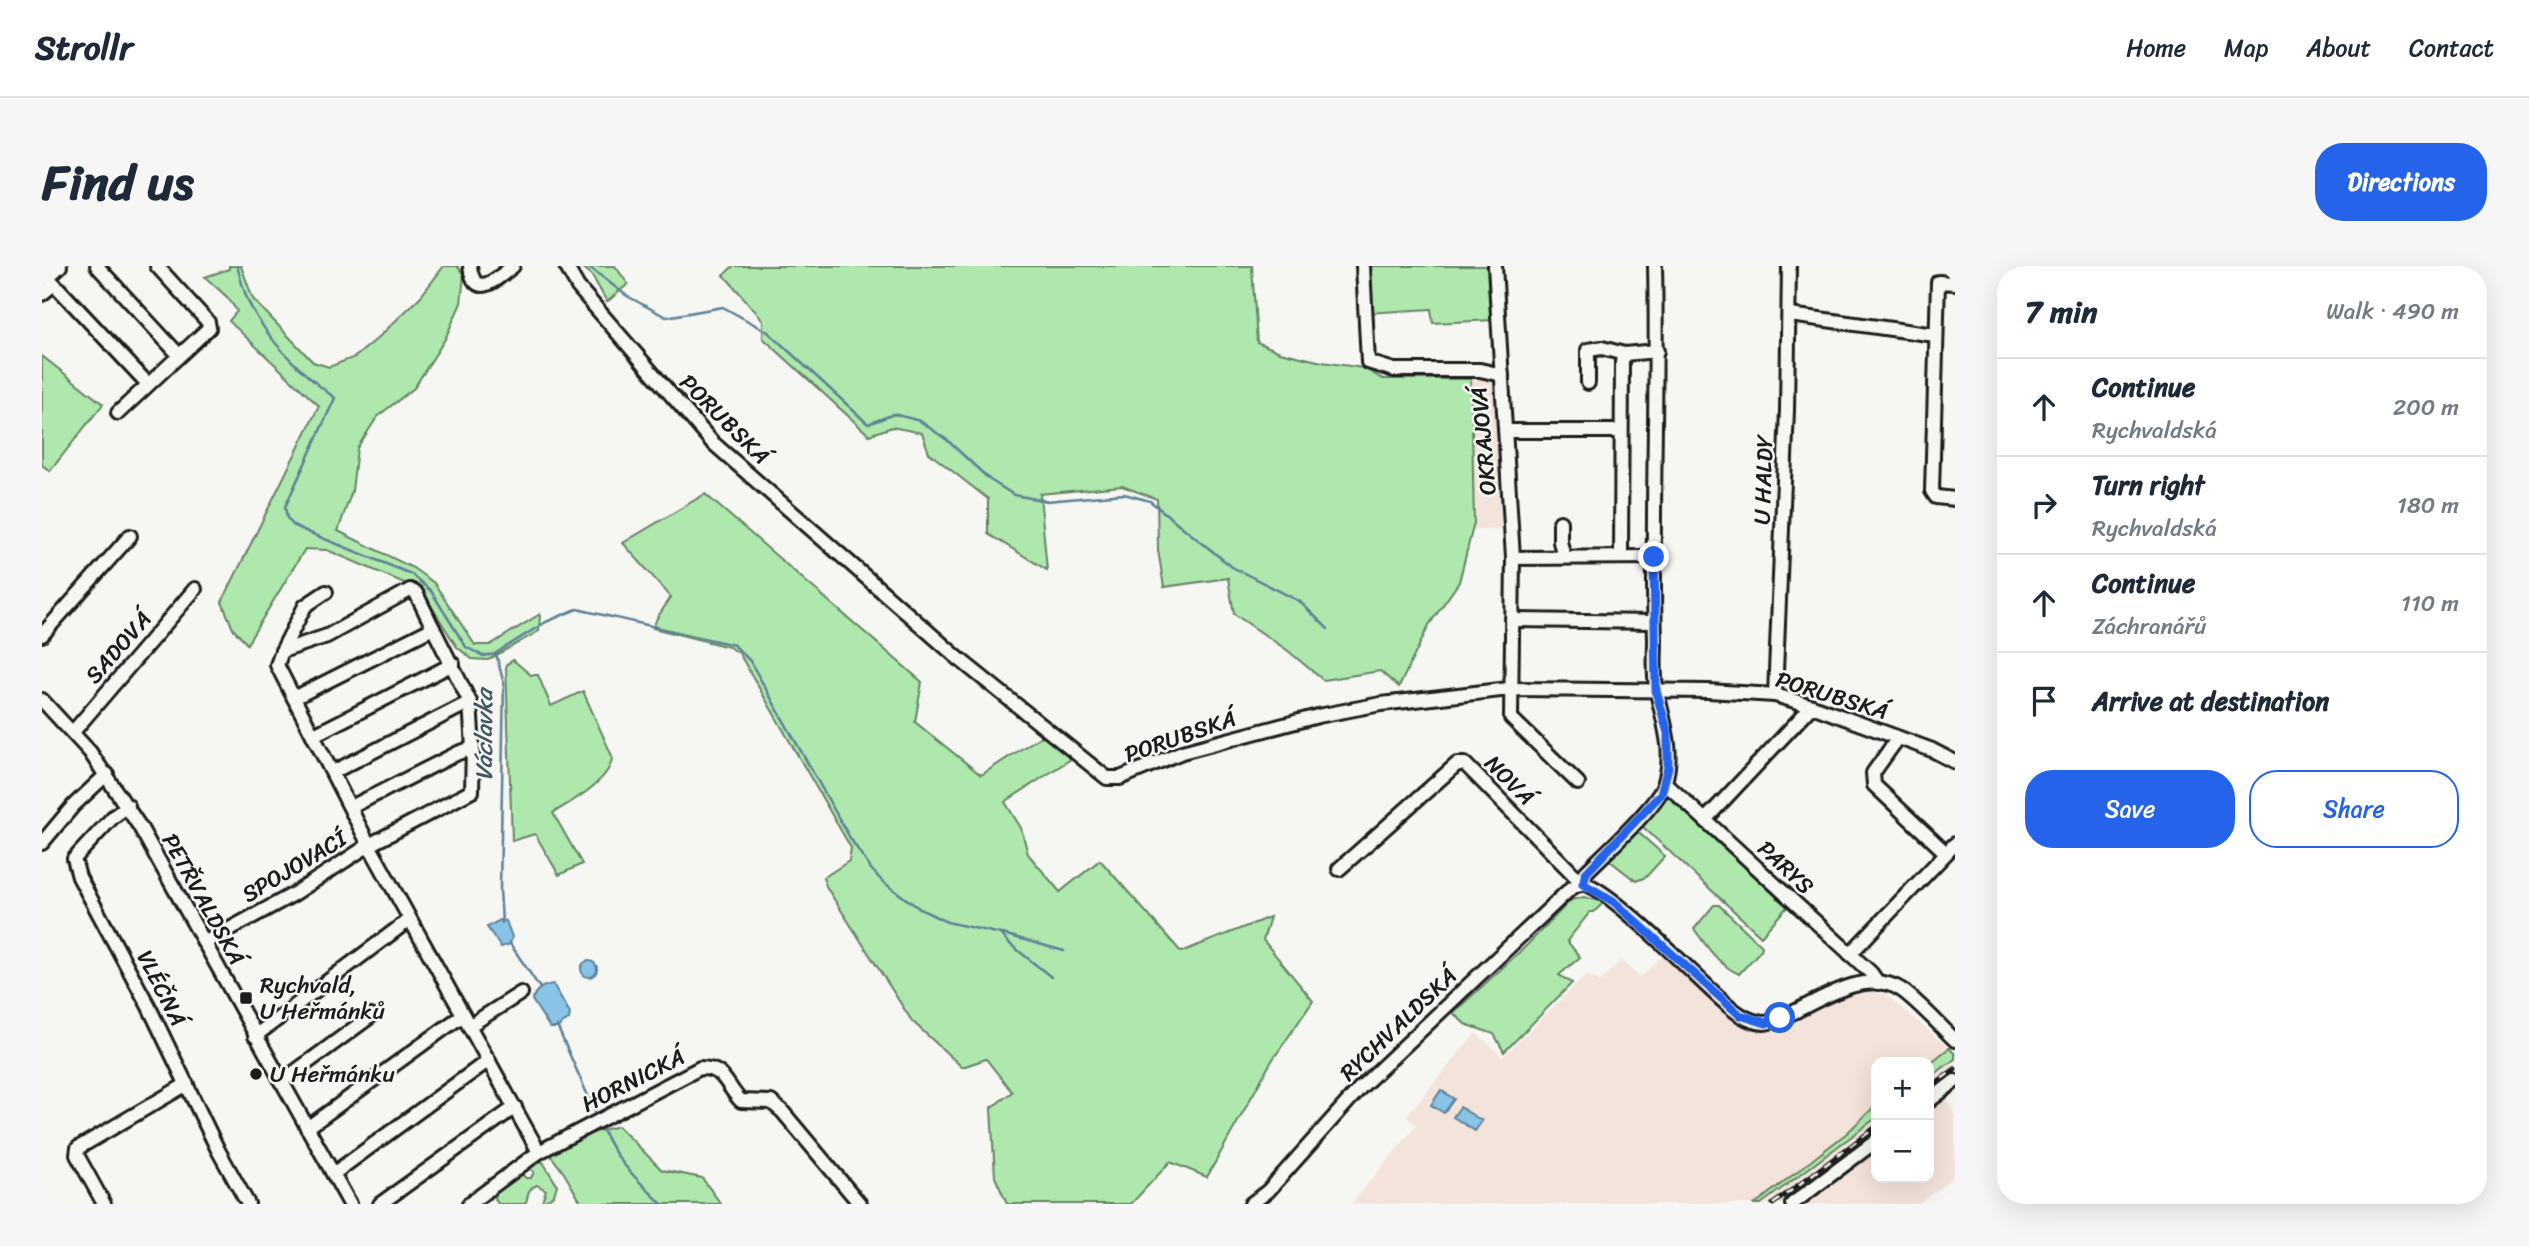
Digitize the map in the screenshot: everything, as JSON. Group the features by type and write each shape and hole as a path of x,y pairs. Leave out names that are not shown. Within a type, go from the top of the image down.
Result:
{"street":[{"path":"42,294 48,277 60,266"},
{"path":"97,266 179,355"},
{"path":"118,413 209,328 208,322 157,266"},
{"path":"470,266 471,278 477,284 486,285 496,281 513,266"},
{"name":"PORUBSKÁ","path":"566,266 578,287 712,442 958,658 1107,778 1120,778 1182,752 1318,716 1381,704 1509,689 1775,695 1898,737 1955,762"},
{"name":"OKRAJOVÁ","path":"1363,266 1368,362 1394,370 1480,370 1502,376 1513,558 1509,689"},
{"path":"1495,266 1502,376"},
{"name":"RYCHVALDSKÁ","path":"1251,1204 1268,1191 1360,1088 1570,888 1583,884 1586,873 1661,794 1669,759 1668,733 1656,691 1654,622 1657,351 1655,266"},
{"name":"U HALDY","path":"1775,695 1790,314 1789,266"},
{"path":"48,277 148,384"},
{"path":"1955,283 1938,282 1932,491 1936,497 1955,499"},
{"path":"1790,314 1935,335"},
{"path":"1588,383 1588,350 1602,348 1624,354 1657,351"},
{"path":"1621,556 1620,431 1624,354"},
{"path":"1506,431 1620,431"},
{"path":"1560,522 1560,542 1564,556"},
{"path":"42,635 130,536"},
{"path":"1513,558 1654,557"},
{"name":"SADOVÁ","path":"73,732 195,589"},
{"path":"282,651 327,636 410,590 416,593 470,702 473,748 351,807"},
{"path":"326,592 305,607 277,665 409,920 539,1152"},
{"path":"1512,620 1654,622"},
{"path":"294,698 433,628"},
{"path":"314,735 453,664"},
{"name":"NOVÁ","path":"1509,689 1511,718 1578,783"},
{"name":"PETŘVALDSKÁ","path":"42,700 73,732 107,774 128,806 351,1204"},
{"path":"332,772 470,702"},
{"path":"1704,820 1812,706"},
{"path":"1850,954 1951,848 1874,785 1873,773 1898,737"},
{"name":"SPOJOVACÍ","path":"204,943 294,894 369,845 472,791 473,748"},
{"name":"NOVÁ","path":"1339,869 1457,764 1465,764 1583,884"},
{"path":"42,843 73,806 107,774"},
{"name":"PARYS","path":"1665,783 1871,973 1878,983"},
{"name":"VLÉČNÁ","path":"128,806 113,817 74,859 79,877 248,1204"},
{"path":"1583,884 1613,901 1740,1015 1766,1023 1858,984 1878,983 1899,988 1955,1040"},
{"path":"256,1036 409,920"},
{"path":"307,1128 466,1021 521,993"},
{"path":"281,1082 372,1016"},
{"path":"333,1174 489,1060"},
{"name":"HORNICKÁ","path":"469,1204 539,1152 700,1068 713,1068 720,1073 741,1101 771,1102 782,1111 860,1204"},
{"path":"1934,1097 1955,1081"},
{"path":"104,1204 77,1155 78,1148 187,1084"},
{"path":"380,1204 515,1107"},
{"path":"1791,1204 1871,1145"}],"shaded area":[{"path":"1491,377 1500,387 1508,529 1475,530 1471,379"},
{"path":"1666,957 1741,1025 1770,1032 1847,996 1871,992 1885,994 1949,1048 1934,1060 1934,1057 1871,1057 1871,1110 1847,1133 1755,1204 1351,1204 1417,1125 1406,1116 1476,1033 1503,1057 1587,974 1600,982 1621,960 1641,977 1659,959"},
{"path":"1955,1062 1955,1076 1934,1091 1934,1077"},
{"path":"1946,1096 1955,1116 1955,1176 1918,1204 1800,1204 1871,1151 1871,1183 1934,1183 1934,1104"},
{"path":"1871,1124 1871,1138 1783,1204 1764,1204"}],"green space":[{"path":"229,266 241,266 253,299 313,362 329,367 355,357 421,296 444,266 457,266 464,275 461,303 445,339 414,388 378,416 357,448 352,491 338,531 413,568 434,583 475,645 490,645 540,614 539,631 488,660 472,659 457,647 421,590 327,550 305,549 247,644 233,629 222,602 319,406 229,321 237,311 227,297 205,277 229,269"},
{"path":"581,266 615,266 628,284 607,302 591,274"},
{"path":"733,266 1252,266 1257,342 1280,352 1363,368 1383,379 1471,379 1474,523 1459,582 1429,625 1399,687 1380,671 1323,680 1287,650 1234,614 1228,578 1164,587 1158,550 1157,499 1122,486 1040,494 1047,570 988,534 988,499 929,453 922,433 892,427 869,435 763,338 763,320 724,275"},
{"path":"1366,266 1490,266 1494,320 1433,323 1431,309 1367,313"},
{"path":"42,356 103,404 50,471 42,465"},
{"path":"705,494 922,682 915,722 981,775 1046,733 1074,757 1005,802 1021,828 1028,854 1060,892 1100,860 1181,952 1270,917 1263,940 1313,1001 1271,1062 1207,1177 1170,1162 1131,1204 1007,1204 995,1177 991,1108 1012,1092 986,1059 962,1067 912,1021 827,888 823,878 849,861 851,848 739,653 729,647 653,628 671,597 623,543"},
{"path":"513,660 531,675 538,675 551,706 583,691 612,756 606,773 599,781 553,813 582,864 559,875 535,834 512,841 506,665"},
{"path":"1675,797 1789,905 1761,936 1643,827 1642,824 1664,799"},
{"path":"1634,832 1665,856 1646,877 1636,881 1609,860"},
{"path":"1584,897 1604,902 1594,912 1590,912 1567,941 1580,957 1559,975 1572,983 1504,1052 1494,1034 1465,1024 1453,1013 1571,900"},
{"path":"1714,905 1719,905 1762,946 1739,974 1719,960 1694,929"},
{"path":"1949,1048 1955,1054 1955,1059 1934,1074 1934,1060"},
{"path":"1871,1110 1871,1122 1761,1204 1755,1204 1847,1133"},
{"path":"618,1126 662,1170 702,1178 721,1204 582,1204 549,1153 584,1135"},
{"path":"539,1161 543,1162 557,1185 554,1195 541,1204 546,1190 537,1185 529,1191 525,1204 498,1204 493,1195 520,1173 531,1178 534,1172 528,1167"}],"water":[{"path":"500,920 506,921 512,937 510,944 501,947 487,927"},
{"path":"589,961 597,969 589,977 581,969"},
{"path":"553,984 570,1013 569,1019 557,1028 550,1028 532,1000 540,989"},
{"path":"1441,1090 1454,1099 1444,1113 1431,1105"},
{"path":"1460,1107 1482,1121 1475,1131 1453,1117"}],"waterway":[{"name":"Václavka","path":"237,266 245,292 259,321 299,368 335,398 285,507 287,518 293,525 310,533 411,574 431,591 466,647 483,656 496,654 504,684 500,889 502,923"},
{"path":"588,266 627,296 666,317 723,307 768,332 868,424 894,414 920,421 947,440 990,480 1014,495 1047,501 1124,494 1150,501 1232,567 1299,601 1328,629"},
{"path":"496,653 546,622 577,609 734,645 750,661 850,838 882,881 920,909 947,922 1001,934 1051,977"},
{"path":"1003,934 1064,951"},
{"name":"Václavka","path":"509,942 540,988"},
{"name":"Václavka","path":"557,1026 597,1116"},
{"name":"Václavka","path":"601,1125 619,1159 662,1204"}],"railway":[{"path":"1934,1084 1955,1069"},
{"path":"1773,1204 1871,1131"}],"place":[{"name":"Rychvald, U Heřmánků","path":"246,998"},
{"name":"U Heřmánku","path":"256,1074"}],"route":[{"path":"1654,557 1656,691 1662,705 1670,751 1665,783 1661,794 1586,873 1583,884 1613,901 1740,1015 1766,1023 1780,1018"}]}
